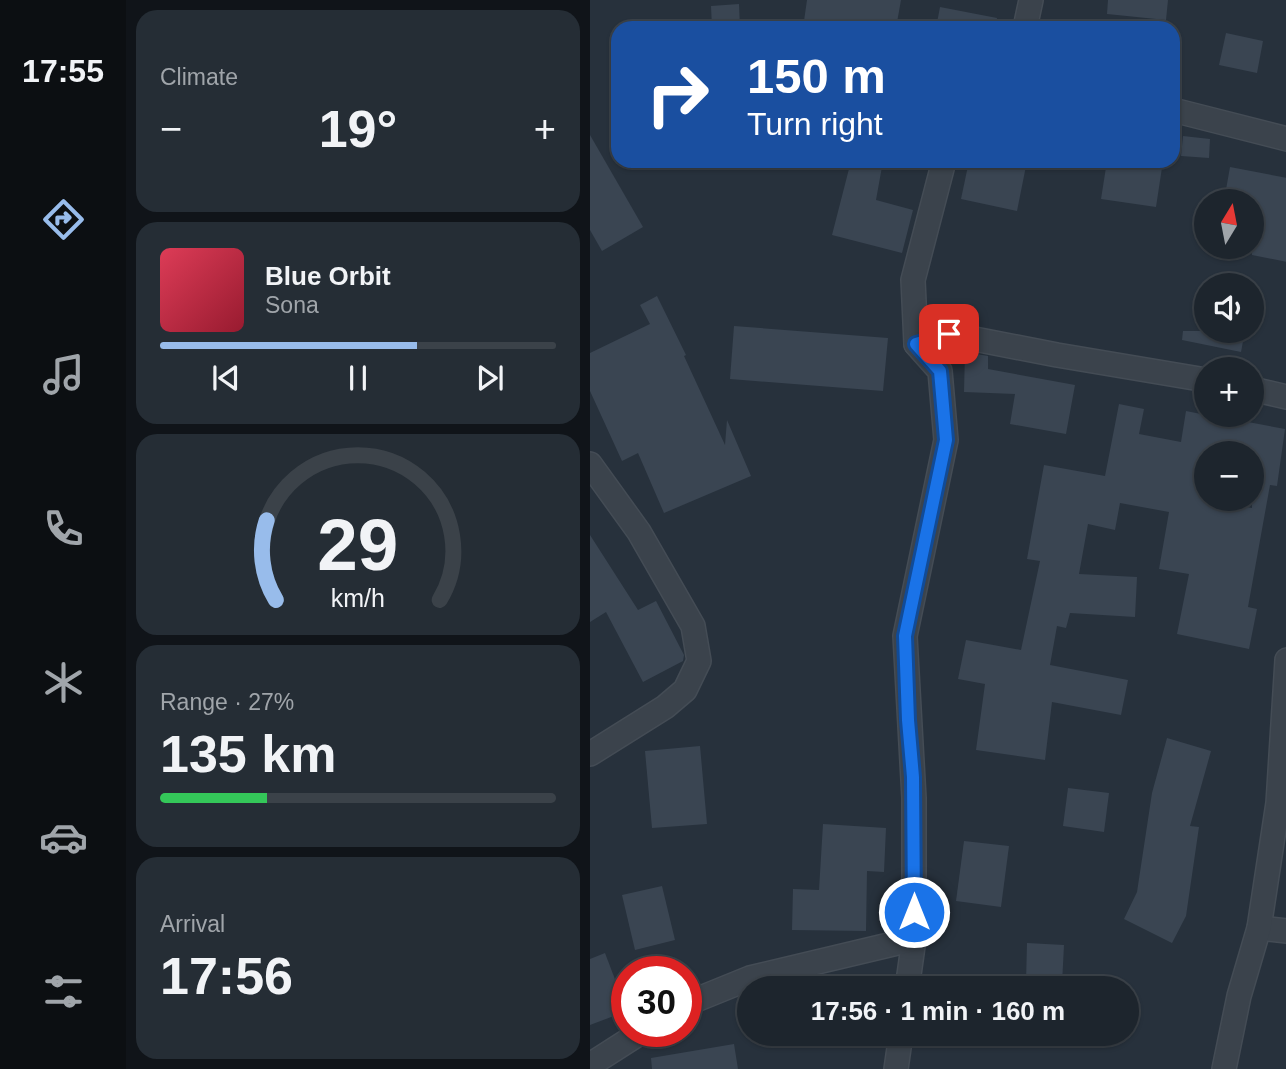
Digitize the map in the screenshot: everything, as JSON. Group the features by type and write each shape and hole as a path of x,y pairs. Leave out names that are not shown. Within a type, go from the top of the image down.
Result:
{"street":[{"path":"1026,21 1031,0"},
{"path":"1180,112 1286,139"},
{"path":"909,976 914,939 913,777 905,636 946,440 940,371 916,344 913,281 942,168"},
{"path":"916,344 949,334 1194,378"},
{"path":"1264,392 1286,397"},
{"path":"590,464 638,532 693,626 699,661 685,690 665,707 590,754"},
{"path":"1225,1069 1239,996 1258,928 1278,803 1286,660"},
{"path":"1258,928 1286,931"},
{"path":"702,998 750,978 914,939"},
{"path":"896,1069 899,1046"},
{"path":"590,1065 618,1047"}],"building":[{"path":"807,0 901,0 897,21 804,21"},
{"path":"1108,0 1168,0 1166,20 1107,14"},
{"path":"739,4 740,21 712,21 711,6"},
{"path":"940,7 997,18 997,21 937,21"},
{"path":"1226,33 1263,41 1257,73 1219,65"},
{"path":"590,135 643,227 602,251 590,230"},
{"path":"1183,136 1210,139 1209,158 1181,156"},
{"path":"1230,167 1287,178 1287,262 1264,257 1264,189 1226,189"},
{"path":"849,168 882,168 876,200 913,210 902,253 832,235"},
{"path":"968,168 1026,168 1017,211 961,199"},
{"path":"1106,168 1162,168 1156,207 1101,199"},
{"path":"657,296 725,445 727,420 751,476 664,513 638,453 622,461 590,391 590,353 650,324 640,305"},
{"path":"734,326 888,338 883,391 730,379"},
{"path":"1183,331 1194,331 1194,342 1182,340"},
{"path":"1197,343 1243,343 1241,352"},
{"path":"965,352 988,356 988,369 1075,385 1066,434 1010,424 1015,394 964,392"},
{"path":"1119,404 1144,409 1139,434 1181,442 1186,411 1194,413 1194,427 1264,425 1285,429 1277,486 1270,485 1248,607 1257,609 1249,649 1177,634 1189,574 1159,569 1169,512 1120,503 1115,530 1088,524 1079,574 1137,577 1135,617 1070,613 1066,628 1057,626 1050,665 1128,680 1121,715 1052,702 1045,760 976,750 985,684 958,679 966,640 1021,650 1040,561 1027,559 1044,465 1105,476"},
{"path":"590,535 638,610 656,601 684,655 683,661 643,682 606,612 590,622"},
{"path":"1167,738 1211,751 1190,826 1199,827 1186,916 1172,943 1124,919 1137,892 1152,793"},
{"path":"700,746 707,824 652,828 645,751"},
{"path":"1068,788 1109,793 1104,832 1063,826"},
{"path":"823,824 886,828 884,872 867,871 866,931 792,930 793,889 819,890"},
{"path":"964,841 1009,846 1001,907 956,901"},
{"path":"662,886 675,940 635,950 622,895"},
{"path":"1027,943 1064,945 1062,976 1026,976"},
{"path":"605,953 611,969 611,1017 590,1025 590,959"},
{"path":"734,1044 738,1069 652,1069 651,1058"}],"route":[{"path":"914,912 914,798 905,636 946,440 940,371 916,344 949,334"}]}
